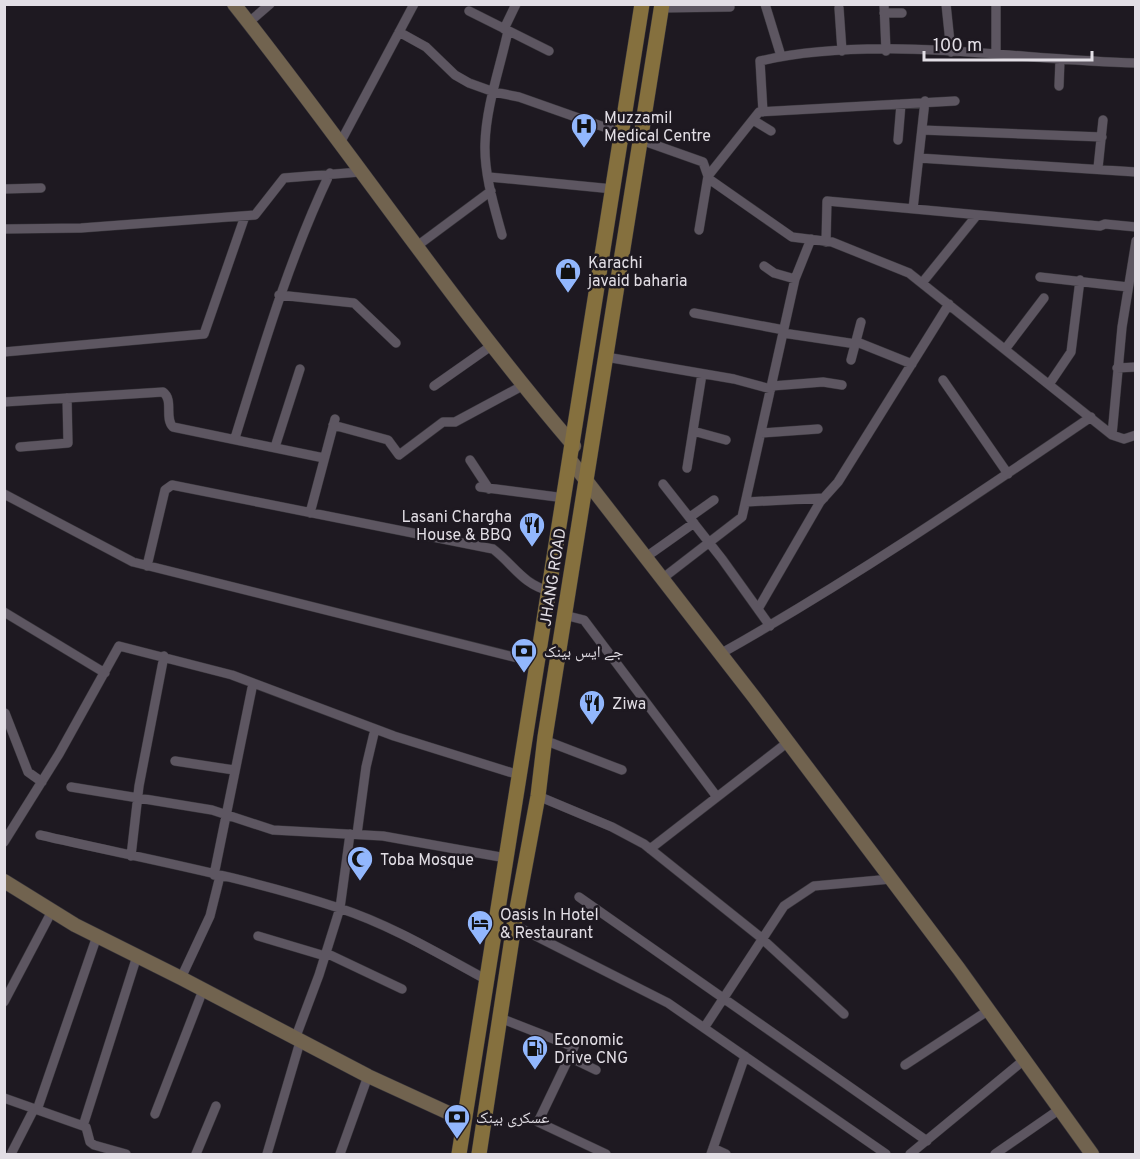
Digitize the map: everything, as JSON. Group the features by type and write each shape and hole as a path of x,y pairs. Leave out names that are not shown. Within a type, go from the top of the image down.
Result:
{"main road":[{"name":"JHANG ROAD","path":"459,1155 642,4"},
{"name":"JHANG ROAD","path":"479,1155 514,925 538,796 544,740 661,6"}],"street":[{"path":"234,4 298,84 339,145 522,386 572,454 586,480 788,742 989,1010 1092,1155"},
{"path":"248,22 270,4"},
{"path":"339,145 414,4"},
{"path":"502,234 491,191 485,144 506,30 516,4"},
{"path":"765,4 781,56"},
{"path":"946,4 951,52"},
{"path":"996,4 996,54"},
{"path":"661,6 730,7"},
{"path":"839,8 842,51"},
{"path":"886,51 884,9 902,13"},
{"path":"469,11 549,51"},
{"path":"399,32 426,47 455,75 495,92 519,97 621,133"},
{"path":"764,112 760,61 781,56 842,51 951,52 1136,63"},
{"path":"1059,86 1060,60"},
{"path":"914,209 925,101"},
{"path":"708,176 759,112 955,101"},
{"path":"897,141 901,104"},
{"path":"753,120 771,131"},
{"path":"1098,168 1103,120"},
{"path":"922,130 1102,137"},
{"path":"641,140 703,162 708,176 699,230"},
{"path":"919,158 1136,172"},
{"path":"4,229 81,228 255,215 284,178 360,172"},
{"path":"235,438 279,295 305,225 330,173"},
{"path":"708,176 792,237 826,242 909,273 1050,383 1112,435 1124,439 1136,435"},
{"path":"489,177 613,189"},
{"path":"4,189 41,188"},
{"path":"417,246 491,191"},
{"path":"826,242 827,201 1136,227"},
{"path":"922,283 976,215"},
{"path":"4,352 204,334 245,216"},
{"path":"663,578 742,517 795,279 811,239"},
{"path":"1112,435 1117,368 1136,241"},
{"path":"764,266 774,273 795,279"},
{"path":"1040,277 1128,287"},
{"path":"1050,383 1071,352 1080,280"},
{"path":"279,295 354,303 396,343"},
{"path":"1006,348 1044,298"},
{"path":"758,609 824,498 838,482 949,304"},
{"path":"694,313 856,343 912,364"},
{"path":"851,360 861,322"},
{"path":"434,386 491,346"},
{"path":"606,357 771,387 822,382 842,385"},
{"path":"1117,368 1136,367"},
{"path":"275,447 300,369"},
{"path":"687,468 702,374"},
{"path":"944,380 1008,474"},
{"path":"310,513 334,422 388,440 399,455 443,422 455,422 522,386"},
{"path":"4,402 163,392 168,398 170,425 324,458"},
{"path":"21,447 68,443 67,398"},
{"path":"720,654 770,626 924,531 1091,417"},
{"path":"761,433 818,429"},
{"path":"693,431 726,440"},
{"path":"470,460 484,488 565,498"},
{"path":"663,484 709,542 770,626"},
{"path":"147,566 165,490 172,485 493,549 534,587 550,591"},
{"path":"4,494 117,556 147,566 538,663"},
{"path":"746,502 824,498"},
{"path":"646,557 714,500"},
{"path":"4,612 105,674"},
{"path":"564,615 584,620 717,797"},
{"path":"4,842 42,782 119,646 164,656 253,683 375,729 519,774"},
{"path":"131,856 138,799 164,656"},
{"path":"181,978 210,916 225,814 253,683"},
{"path":"5,713 28,772 42,782"},
{"path":"267,1155 298,1040 340,908 375,729"},
{"path":"544,740 622,770"},
{"path":"650,849 788,742"},
{"path":"175,761 234,770"},
{"path":"71,787 212,810 273,830 354,834 506,858"},
{"path":"538,796 612,827 650,849 762,939 844,1014"},
{"path":"4,821 14,827"},
{"path":"40,835 217,875 340,908 401,933 487,980"},
{"path":"704,1028 784,906 814,886 891,879"},
{"path":"4,881 97,936 368,1076 464,1120"},
{"path":"579,897 927,1141"},
{"path":"4,1002 52,911"},
{"path":"514,925 668,1003 886,1155"},
{"path":"11,1155 36,1109 97,936"},
{"path":"258,936 326,954 402,989"},
{"path":"83,1126 137,956"},
{"path":"155,1114 203,990"},
{"path":"905,1065 989,1010"},
{"path":"500,1018 574,1047 538,1122 606,1155"},
{"path":"726,1155 712,1151 745,1056"},
{"path":"569,1057 596,1071"},
{"path":"910,1155 1024,1060"},
{"path":"340,1155 368,1076"},
{"path":"4,1098 83,1126 88,1131 90,1142 94,1145 126,1155"},
{"path":"196,1155 216,1106"},
{"path":"995,1155 1060,1109"}],"place":[{"name":"Muzzamil Medical Centre","path":"584,149"},
{"name":"Karachi javaid baharia","path":"568,294"},
{"name":"Lasani Chargha House & BBQ","path":"532,548"},
{"name":"جے ایس بینک","path":"524,674"},
{"name":"Ziwa","path":"592,726"},
{"name":"Toba Mosque","path":"360,882"},
{"name":"Oasis In Hotel & Restaurant","path":"480,946"},
{"name":"Economic Drive CNG","path":"535,1071"},
{"name":"عسکری بینک","path":"457,1140"}]}
